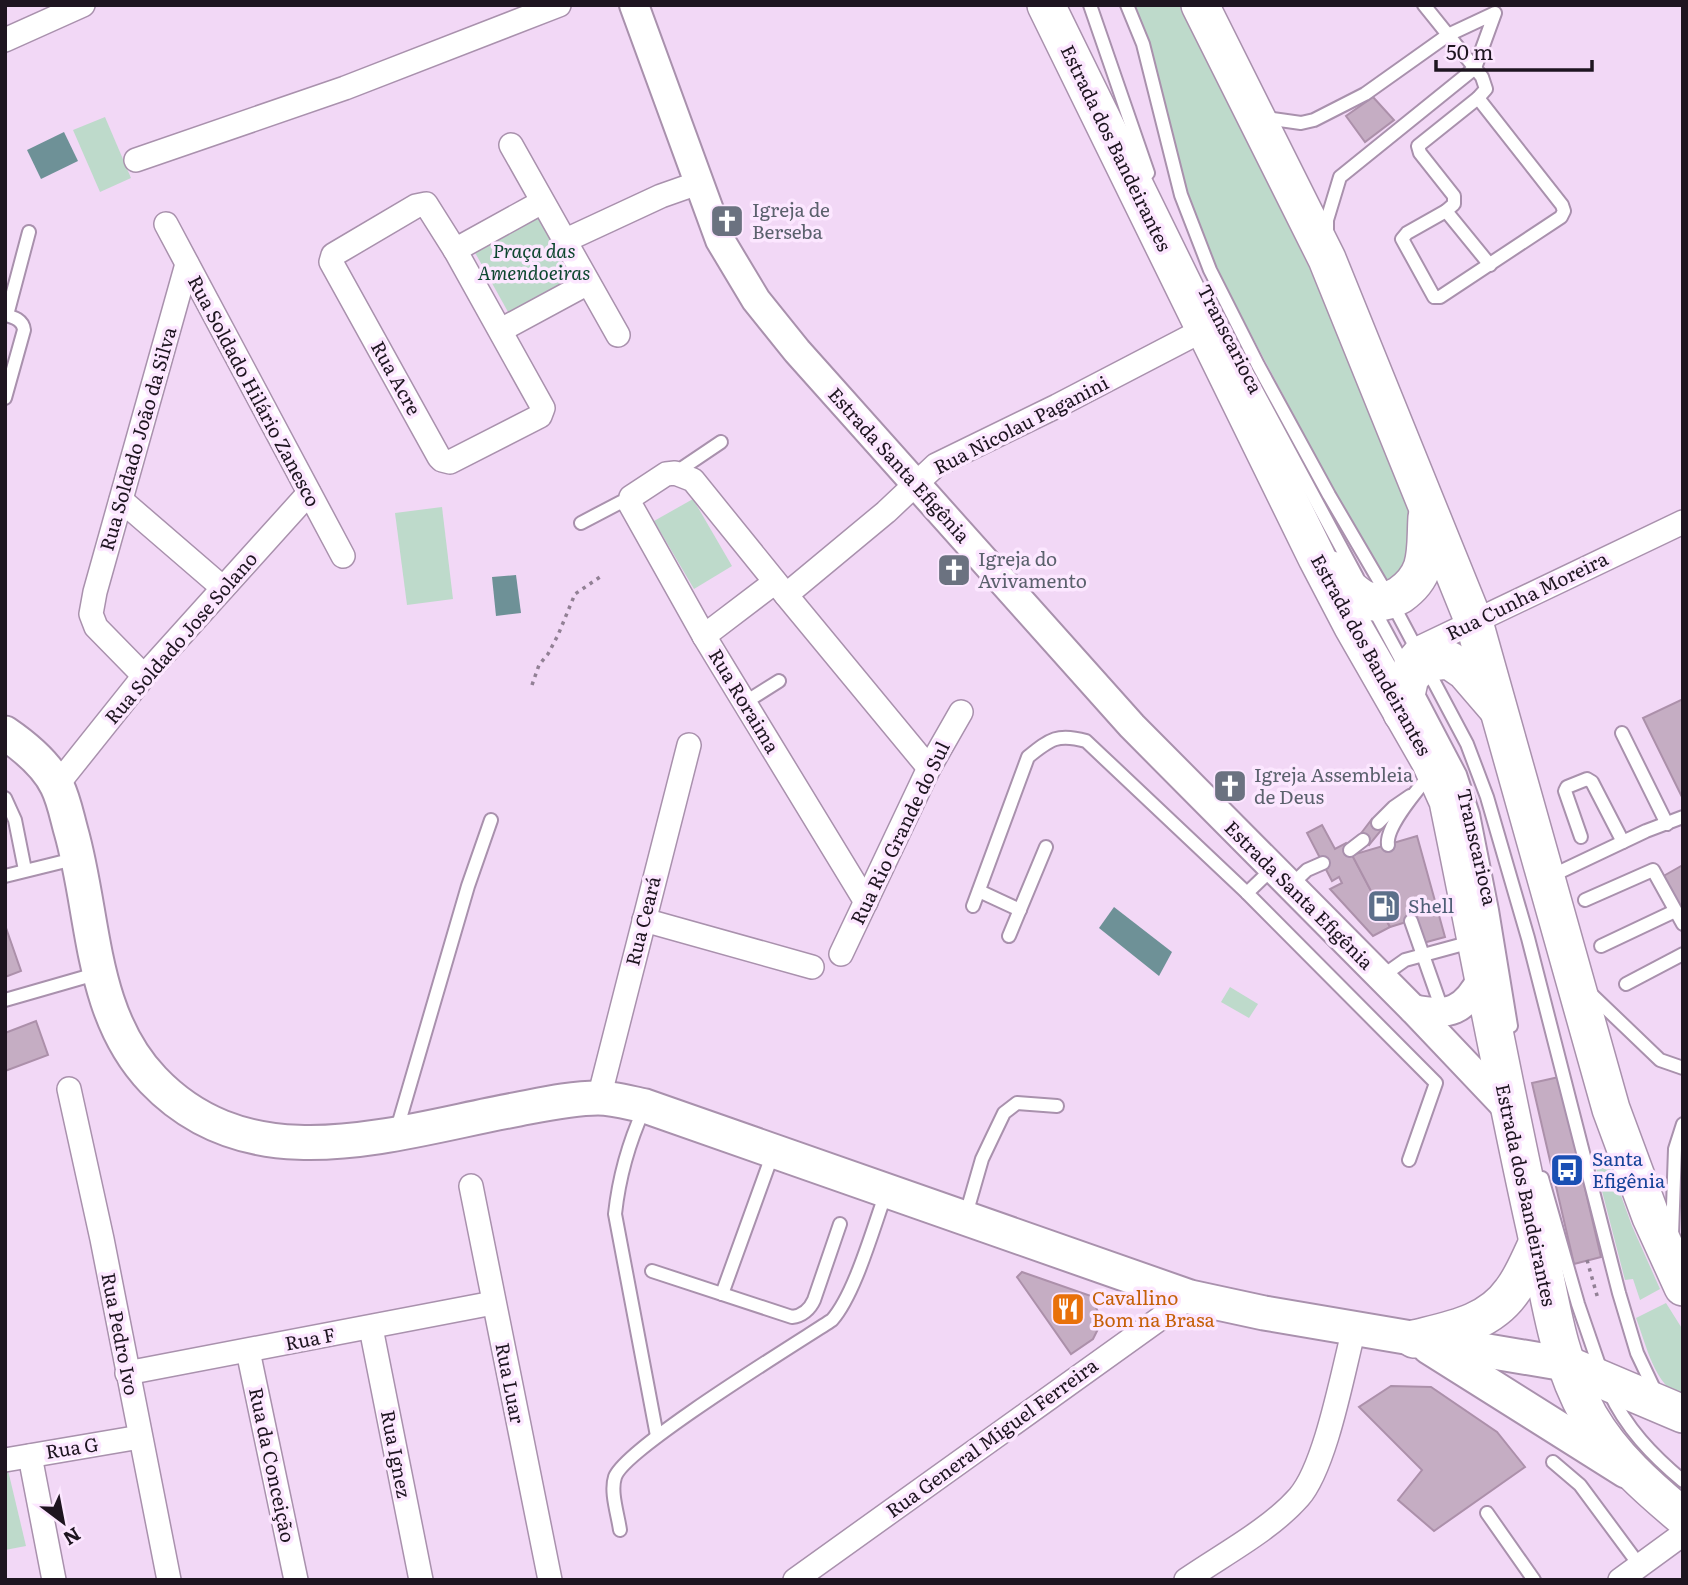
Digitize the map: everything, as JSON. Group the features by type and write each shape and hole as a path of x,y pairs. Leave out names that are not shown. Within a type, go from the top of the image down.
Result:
{"main road":[{"name":"Estrada dos Bandeirantes","path":"1046,5 1218,334 1317,558 1352,625 1408,676 1425,780 1448,801 1550,1311 1565,1364 1590,1417 1608,1446 1636,1477 1683,1517"},
{"path":"1200,5 1327,259 1474,622 1502,713 1611,1109 1633,1171 1676,1273"},
{"path":"1317,558 1354,593 1380,601 1412,587 1422,572 1427,510"},
{"path":"1408,676 1449,660 1465,671 1502,713"},
{"path":"5,733 46,770 57,785 78,858 99,973 114,1021 132,1055 152,1079 189,1111 235,1133 281,1142 310,1144 395,1133 552,1103 599,1098 645,1105 1190,1297 1264,1313 1565,1364 1604,1379 1676,1416"},
{"path":"1415,1339 1471,1324 1492,1312 1512,1292 1538,1242"},
{"path":"1415,1339 1636,1477"}],"street":[{"path":"5,40 83,5"},
{"path":"136,160 345,88 559,5"},
{"name":"Estrada Santa Efigênia","path":"634,5 720,240 756,300 797,351 1132,726 1413,1009 1509,1110"},
{"path":"510,145 618,335"},
{"path":"564,241 661,196 698,183"},
{"path":"455,250 542,201"},
{"name":"Rua Acre","path":"421,204 429,207 455,250 501,330 543,412 455,461 446,462 439,457 331,262 333,255 421,204"},
{"name":"Rua Soldado Hilário Zanesco","path":"166,224 344,556"},
{"name":"Rua Soldado João da Silva","path":"144,676 96,627 91,614 187,264"},
{"path":"501,330 588,283"},
{"name":"Rua Nicolau Paganini","path":"704,636 780,589 936,466 1218,334"},
{"path":"630,498 666,474 675,473 693,480 929,768"},
{"name":"Rua Soldado Jose Solano","path":"57,785 144,676 309,494"},
{"name":"Rua Roraima","path":"630,498 630,505 704,636 866,902"},
{"path":"121,500 223,588"},
{"name":"Rua Cunha Moreira","path":"1408,676 1474,622 1683,522"},
{"name":"Rua Rio Grande do Sul","path":"841,954 929,768 961,712"},
{"name":"Rua Ceará","path":"599,1098 689,744"},
{"path":"643,920 812,967"},
{"path":"1413,1009 1443,1012 1465,1003 1473,996 1482,978"},
{"name":"Rua Pedro Ivo","path":"69,1089 102,1238 169,1580"},
{"name":"Rua Luar","path":"471,1186 550,1580"},
{"name":"Rua General Miguel Ferreira","path":"795,1580 1190,1297"},
{"name":"Rua F","path":"127,1373 493,1303"},
{"name":"Rua Ignez","path":"371,1328 421,1580"},
{"path":"1186,1580 1275,1519 1300,1496 1314,1475 1354,1329"},
{"name":"Rua da Conceição","path":"248,1351 296,1580"},
{"name":"Rua G","path":"5,1460 140,1437"},
{"path":"30,1456 54,1580"},
{"path":"1620,1580 1683,1534"}],"lane":[{"path":"1090,5 1143,162 1153,184"},
{"name":"Transcarioca","path":"1127,5 1143,44 1181,195 1210,270 1380,601 1408,676 1460,774 1473,814 1513,1039"},
{"path":"1424,5 1482,77 1486,89 1418,146 1420,153 1454,196 1454,204 1446,211 1407,233 1402,239 1434,297 1440,297 1490,265 1561,217 1564,211 1478,98"},
{"path":"1253,115 1279,122 1301,123 1314,120 1365,94 1448,35 1500,9"},
{"path":"1327,259 1327,220 1340,177 1475,68 1500,9"},
{"path":"1446,211 1490,265"},
{"path":"5,398 24,330 17,318 6,315 29,232"},
{"name":"Transcarioca","path":"1218,334 1345,552 1380,601 1408,676 1467,744 1487,797 1528,938 1619,1293 1637,1353 1648,1379 1676,1416"},
{"path":"675,473 721,442"},
{"path":"581,523 630,498"},
{"path":"744,702 779,681"},
{"path":"1622,733 1667,824"},
{"path":"973,906 1028,757 1047,742 1068,736 1086,741 1247,893 1436,1083 1409,1160"},
{"path":"1581,838 1565,791 1587,779 1592,782 1623,842"},
{"path":"1378,823 1425,780"},
{"path":"1388,845 1391,828 1425,780"},
{"path":"5,798 15,820 25,870"},
{"path":"1548,878 1683,817"},
{"path":"395,1133 468,886 491,820"},
{"path":"1350,850 1363,840"},
{"path":"1009,936 1046,847"},
{"path":"5,876 78,858"},
{"path":"1247,893 1323,863"},
{"path":"1585,900 1653,870 1683,924"},
{"path":"979,891 1020,910"},
{"path":"1601,946 1675,911"},
{"path":"1411,921 1443,1012"},
{"path":"1381,977 1405,960 1475,941"},
{"path":"1626,984 1683,954"},
{"path":"5,1000 99,973"},
{"path":"1574,977 1660,1060 1680,1066"},
{"path":"965,1218 982,1159 1004,1113 1017,1103 1057,1106"},
{"path":"645,1105 632,1136 617,1191 615,1213 657,1436"},
{"path":"1676,1273 1675,1149 1682,1127"},
{"path":"722,1294 775,1150"},
{"path":"1538,1164 1578,1304 1604,1379 1618,1410 1635,1434 1683,1481"},
{"path":"620,1530 614,1488 615,1476 622,1465 657,1436 832,1320 842,1309 853,1283 887,1190"},
{"path":"652,1271 792,1317 799,1316 814,1300 840,1224"},
{"path":"1553,1462 1580,1485 1640,1566"},
{"path":"1487,1513 1534,1580"}],"path":[{"path":"532,685 539,664 558,635 575,594 603,575"},
{"path":"1587,1260 1598,1299"}],"green space":[{"path":"1132,5 1182,5 1334,319 1429,537 1393,591 1352,525 1208,253 1181,181"},
{"path":"105,117 131,178 100,192 73,130"},
{"name":"Praça das Amendoeiras","path":"556,202 596,274 513,321 473,249"},
{"path":"693,499 732,566 694,589 654,521"},
{"path":"442,507 453,599 407,605 395,513"},
{"path":"1230,987 1258,1004 1249,1018 1221,1002"},
{"path":"1607,1157 1632,1226 1660,1289 1640,1300 1633,1279 1625,1280 1594,1160"},
{"path":"1666,1303 1683,1330 1683,1399 1665,1384 1658,1374 1636,1318"},
{"path":"7,1466 26,1546 5,1550 5,1467"}],"shaded area":[{"path":"64,132 78,161 41,179 27,150"},
{"path":"516,575 521,613 496,616 492,577"},
{"path":"1114,907 1172,952 1159,976 1099,928"}],"building":[{"path":"1373,97 1394,120 1365,142 1346,116"},
{"path":"1683,699 1683,799 1643,718"},
{"path":"1372,819 1383,828 1369,845 1359,836"},
{"path":"1322,825 1335,849 1346,843 1390,927 1373,936 1330,889 1342,883 1339,877 1332,881 1307,833"},
{"path":"1417,836 1445,937 1423,943 1416,919 1390,927 1352,855"},
{"path":"1683,865 1683,915 1660,878"},
{"path":"5,925 21,971 5,977"},
{"path":"36,1021 48,1055 5,1071 5,1033"},
{"name":"Santa Efigênia","path":"1559,1077 1601,1257 1574,1264 1532,1083"},
{"name":"Cavallino Bom na Brasa","path":"1022,1272 1091,1296 1102,1321 1093,1339 1071,1354 1017,1277"},
{"path":"1391,1386 1431,1387 1497,1432 1525,1467 1434,1531 1398,1500 1422,1470 1359,1407"}],"place":[{"name":"Igreja de Berseba","path":"727,221"},
{"name":"Igreja do Avivamento","path":"954,570"},
{"name":"Igreja Assembleia de Deus","path":"1230,786"},
{"name":"Shell","path":"1384,906"},
{"name":"Santa Efigênia","path":"1567,1170"},
{"name":"Cavallino Bom na Brasa","path":"1068,1309"}]}
